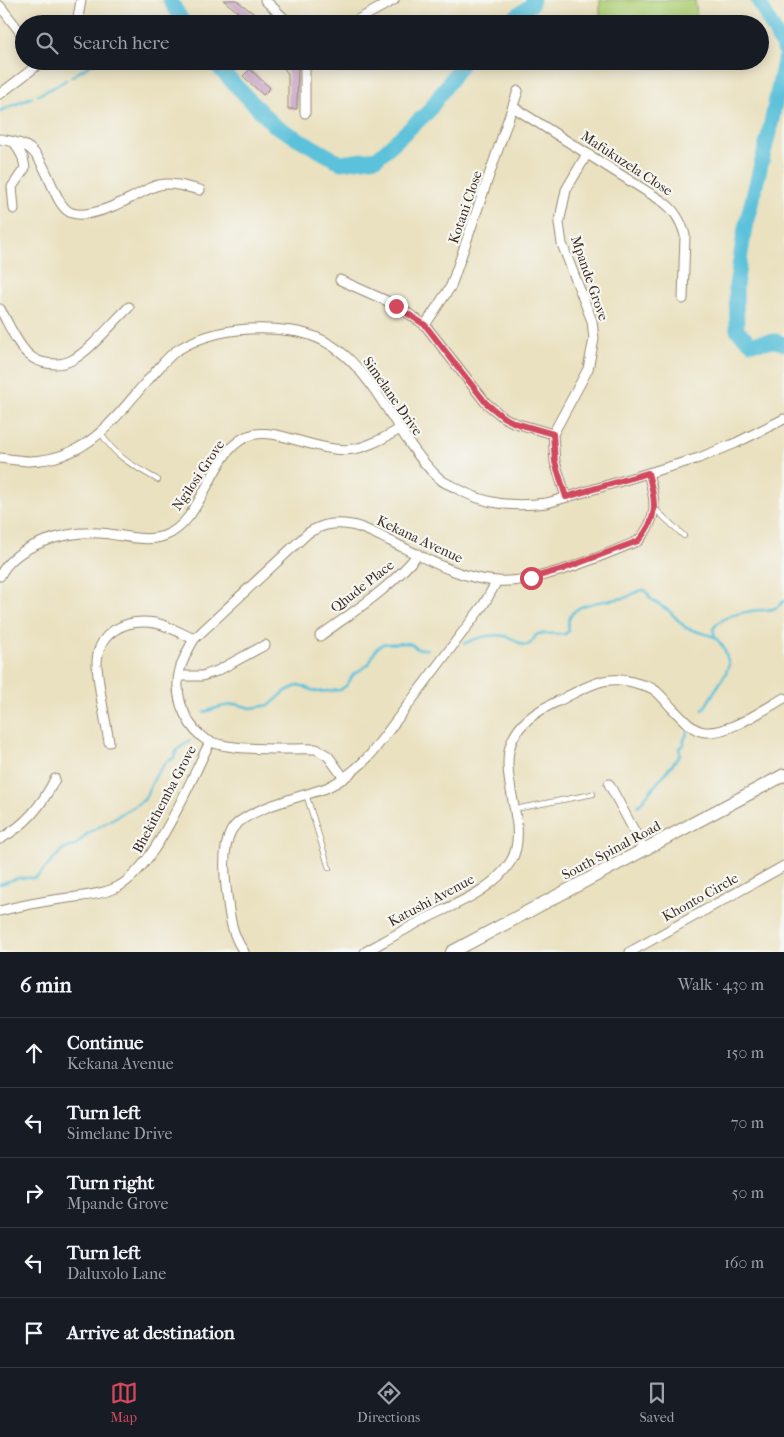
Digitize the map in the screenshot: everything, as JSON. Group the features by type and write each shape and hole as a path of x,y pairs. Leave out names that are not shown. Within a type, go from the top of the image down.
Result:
{"street":[{"path":"78,15 80,0"},
{"path":"366,15 394,0"},
{"path":"268,1 281,15"},
{"path":"0,6 15,25"},
{"path":"0,94 31,70"},
{"path":"305,70 305,113"},
{"name":"Kotani Close","path":"425,325 451,286 518,91"},
{"name":"Mafukuzela Close","path":"513,107 662,201 673,210 685,235 683,299"},
{"path":"0,139 24,145 40,158 60,203 71,213 80,214 109,208 159,185 182,185 200,190"},
{"path":"14,209 12,187 25,168 23,158 15,143"},
{"name":"Mpande Grove","path":"553,434 588,369 594,339 592,321 562,244 559,223 566,190 587,154"},
{"path":"340,280 396,306 425,325 486,403 503,417 515,423 553,434 555,462 566,497"},
{"path":"0,309 27,353 37,361 59,364 72,361 88,348 129,307"},
{"name":"Simelane Drive","path":"0,458 30,461 62,455 84,446 102,433 177,350 200,338 259,328 294,332 320,339 343,352 361,370 423,461 441,480 467,494 493,503 524,506 547,503 699,458 784,419"},
{"name":"Ngilosi Grove","path":"0,576 12,558 32,546 76,533 98,533 151,539 164,536 185,521 228,452 238,441 254,434 275,434 330,450 350,450 371,445 400,429"},
{"path":"648,473 654,495 655,509"},
{"name":"Kekana Avenue","path":"210,742 202,738 192,727 183,711 179,697 181,662 194,639 308,533 320,526 334,524 353,525 455,572 497,581 531,578 563,569 638,541 646,532 655,509"},
{"name":"Qhude Place","path":"320,636 404,572 418,554"},
{"path":"244,952 236,942 231,924 225,875 226,844 232,830 241,819 255,812 327,787 359,767 371,754 484,604 497,581"},
{"path":"109,742 97,664 99,649 106,636 120,627 136,621 158,623 194,639"},
{"path":"179,676 202,676 218,671 265,644"},
{"name":"Katushi Avenue","path":"364,952 484,889 503,872 512,860 517,847 518,835 506,766 517,730 527,719 542,709 598,682 612,679 627,680 656,691 694,729 706,732 721,730 741,722 784,698"},
{"path":"210,742 237,747 316,750 328,756 344,778"},
{"name":"Bhekithemba Grove","path":"0,911 40,902 92,895 113,889 130,880 144,865 166,830 210,742"},
{"name":"South Spinal Road","path":"452,952 784,775"},
{"path":"0,839 32,816 41,805 55,779"},
{"path":"609,784 644,849"},
{"name":"Khonto Circle","path":"630,952 784,866"}],"lane":[{"path":"102,433 116,454 158,480"},
{"path":"655,509 684,536"},
{"path":"306,794 329,868"},
{"path":"515,809 593,794"}],"green space":[{"path":"600,0 695,0 697,15 600,15"}],"building":[{"path":"223,0 236,0 256,15 236,15 238,12"},
{"path":"251,70 270,88 263,95 243,76"},
{"path":"285,70 298,70 297,109 288,109 288,74"}],"waterway":[{"path":"170,0 179,15"},
{"path":"517,15 531,5 533,0"},
{"path":"758,0 766,15"},
{"path":"769,21 784,49"},
{"path":"784,61 769,133 745,228 736,286 737,330 751,343 776,341 784,344"},
{"path":"71,77 82,70"},
{"path":"221,70 274,125 341,163 377,158 428,112 458,70"},
{"path":"38,95 66,80"},
{"path":"0,111 32,97"},
{"path":"464,644 482,637 501,635 527,645 538,634 565,634 569,631 569,621 572,614 578,608 596,602 624,598 645,590 651,599 669,611 686,628 715,637"},
{"path":"703,710 726,673 729,664 724,648 715,637 713,629 720,621 730,616 776,608 784,601"},
{"path":"204,712 236,704 251,708 270,705 286,691 299,685 317,692 340,690 347,685 353,675 369,664 376,649 383,644 408,643 417,649 427,649"},
{"path":"638,806 680,755 679,748 684,745 688,732"},
{"path":"0,884 18,878 38,876 63,849 75,846 87,834 144,800 156,775 167,761 174,758 177,750 190,740"}],"route":[{"path":"396,306 425,325 472,387 486,403 503,417 515,423 553,434 555,462 566,497 648,473 654,495 655,509 646,532 638,541 618,550 531,578"}]}
